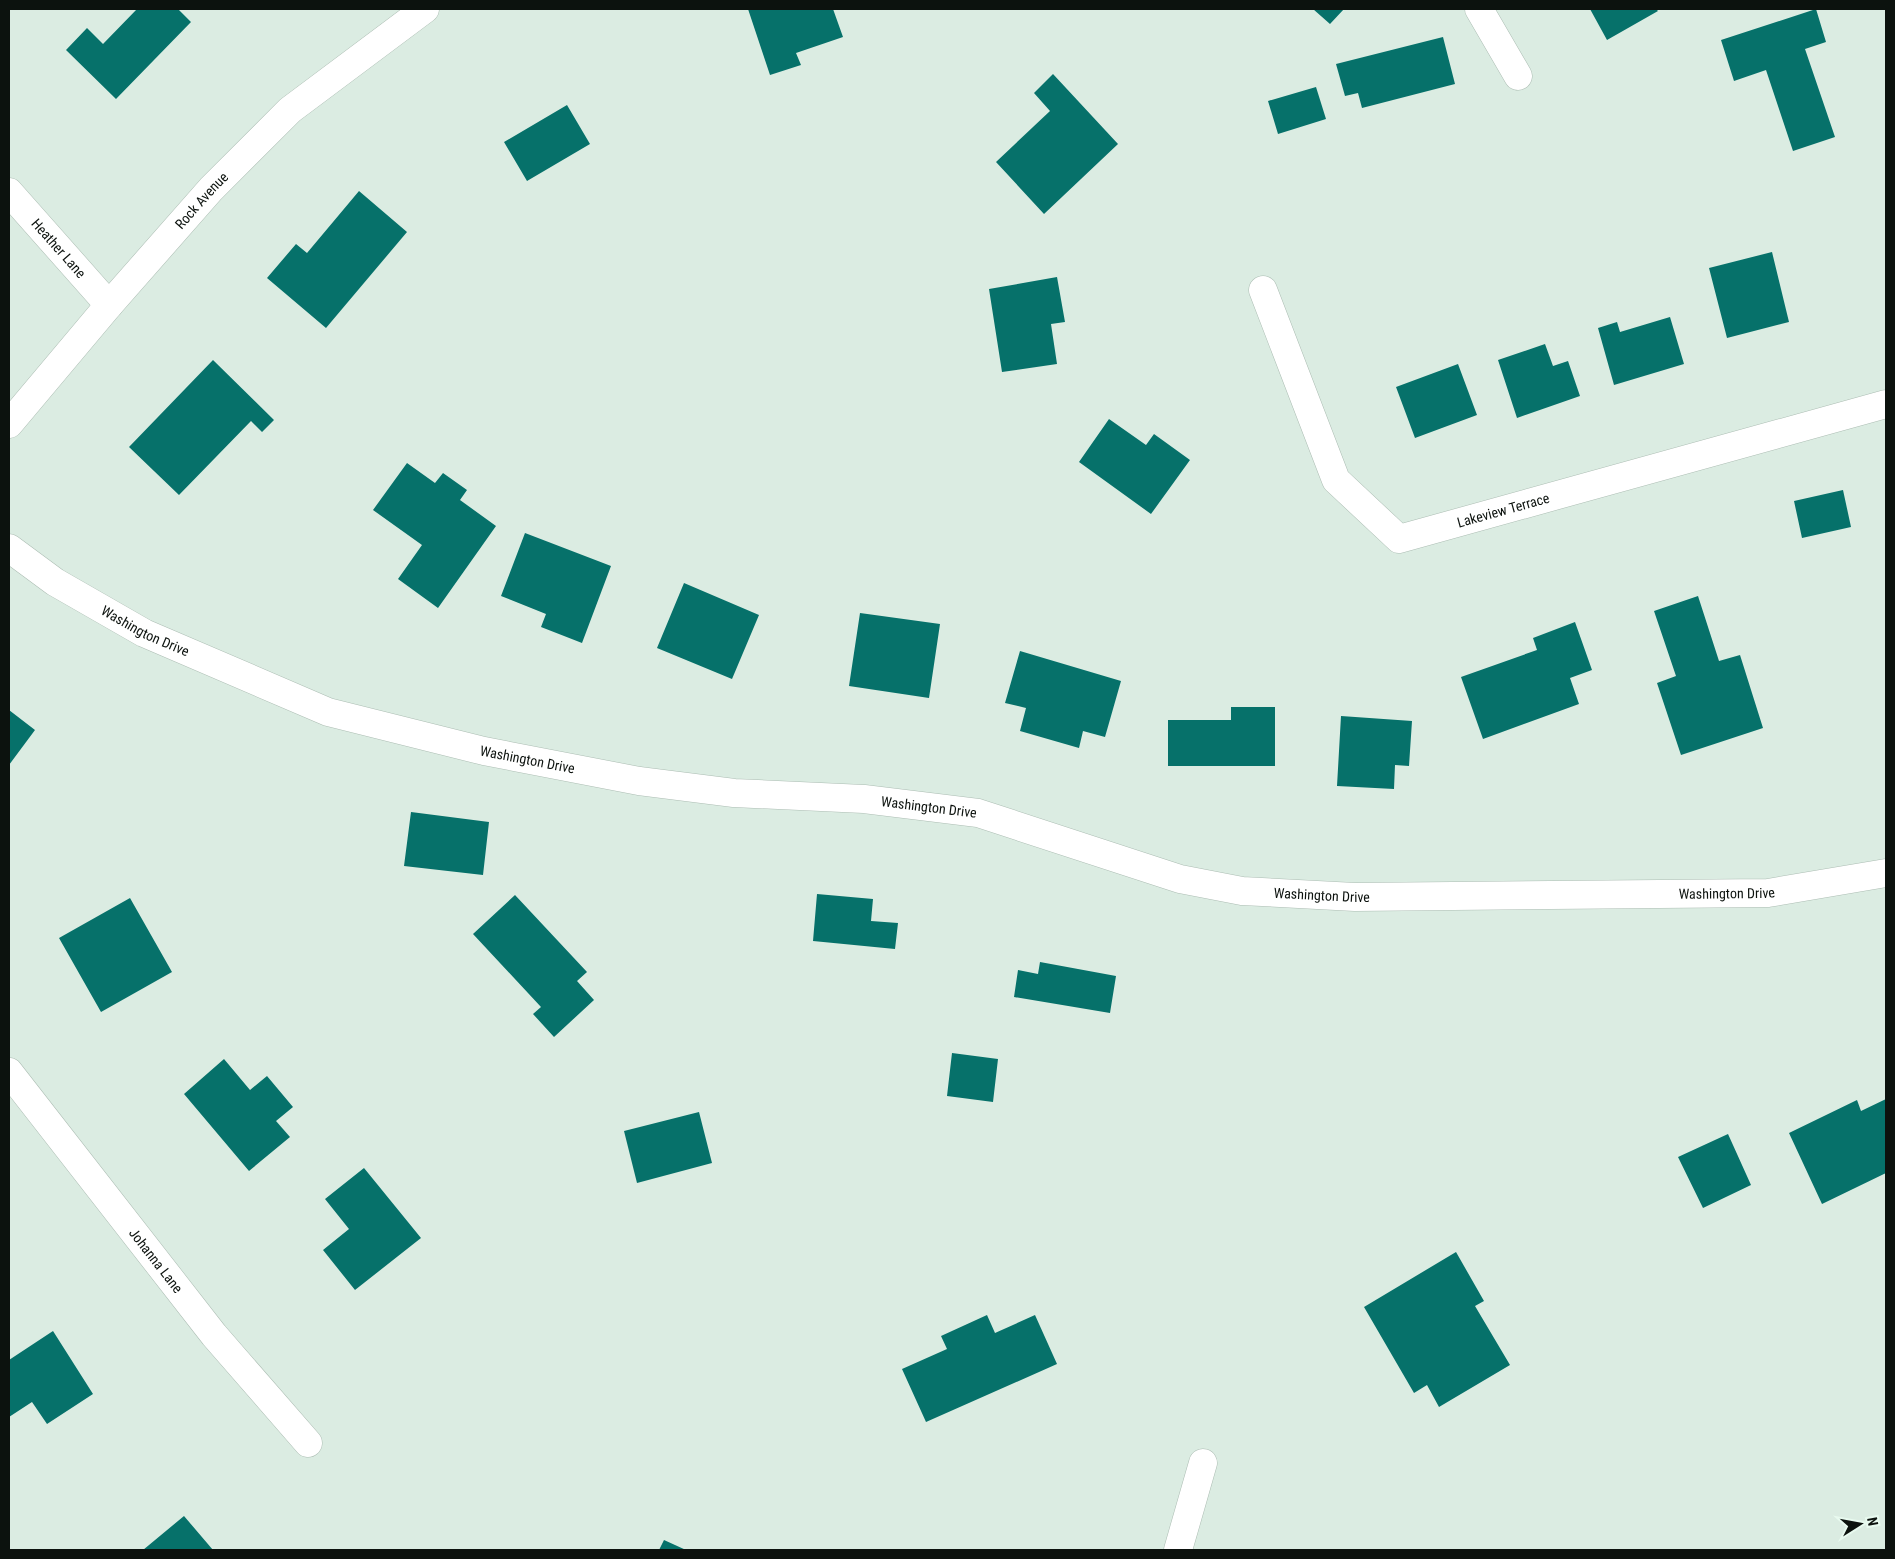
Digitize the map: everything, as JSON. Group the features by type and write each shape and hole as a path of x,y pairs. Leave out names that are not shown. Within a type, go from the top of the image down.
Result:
{"street":[{"name":"Rock Avenue","path":"9,424 210,189 290,110 425,9"},
{"path":"1479,9 1518,76"},
{"name":"Heather Lane","path":"9,192 109,305"},
{"name":"Lakeview Terrace","path":"1263,290 1336,480 1399,539 1886,404"},
{"name":"Washington Drive","path":"9,548 56,582 144,633 328,712 484,751 638,781 734,793 864,799 978,813 1180,879 1242,891 1355,897 1768,892 1886,873"},
{"name":"Johanna Lane","path":"9,1072 214,1335 308,1443"},
{"path":"1178,1550 1203,1463"}],"building":[{"path":"137,9 178,9 191,22 116,99 66,50 87,28 103,44"},
{"path":"748,9 833,9 843,37 796,53 801,65 770,75"},
{"path":"1313,9 1344,9 1330,24"},
{"path":"1590,9 1656,9 1658,11 1607,40"},
{"path":"1816,9 1826,42 1805,49 1835,137 1793,151 1766,70 1734,81 1721,40"},
{"path":"1443,37 1455,84 1362,108 1358,93 1345,96 1336,64"},
{"path":"1053,74 1118,144 1044,214 996,162 1050,111 1034,93"},
{"path":"1316,87 1326,119 1278,134 1268,101"},
{"path":"567,105 590,144 527,181 504,142"},
{"path":"359,191 407,232 326,328 267,278 296,244 307,253"},
{"path":"1772,252 1789,322 1727,338 1709,268"},
{"path":"1057,277 1065,322 1051,324 1057,364 1002,372 989,289"},
{"path":"1670,317 1684,364 1614,385 1598,328 1617,322 1620,332"},
{"path":"1545,344 1553,366 1568,361 1580,396 1517,418 1498,360"},
{"path":"213,360 274,420 262,432 251,421 179,495 129,447"},
{"path":"1458,364 1477,415 1415,438 1396,387"},
{"path":"1109,419 1146,445 1154,434 1190,460 1151,514 1079,462"},
{"path":"407,463 435,483 443,473 467,490 460,500 496,526 438,608 398,579 422,545 373,510"},
{"path":"1843,490 1851,527 1802,538 1794,501"},
{"path":"525,533 611,566 582,643 541,627 546,614 501,596"},
{"path":"684,583 759,615 732,679 657,648"},
{"path":"1698,596 1719,661 1740,655 1763,728 1681,755 1657,683 1676,676 1654,611"},
{"path":"860,613 940,624 929,698 849,686"},
{"path":"1575,622 1592,670 1570,678 1579,704 1483,739 1461,677 1537,650 1533,638"},
{"path":"1020,651 1121,681 1105,737 1083,731 1079,748 1020,731 1026,708 1005,703"},
{"path":"1231,707 1275,707 1275,766 1168,766 1168,720 1231,720"},
{"path":"9,710 35,730 9,765"},
{"path":"1341,716 1412,721 1409,766 1395,765 1394,789 1337,786"},
{"path":"411,812 489,822 483,875 404,866"},
{"path":"817,894 873,899 871,921 898,923 895,949 813,941"},
{"path":"515,895 587,972 577,981 594,1000 554,1037 533,1014 541,1007 473,934"},
{"path":"130,898 172,972 101,1012 59,938"},
{"path":"1040,962 1116,976 1110,1013 1014,997 1018,970 1038,974"},
{"path":"952,1053 998,1059 993,1102 947,1096"},
{"path":"224,1059 250,1090 267,1076 293,1107 276,1121 290,1137 249,1171 184,1094"},
{"path":"1886,1099 1886,1173 1822,1204 1789,1133 1857,1100 1861,1111"},
{"path":"699,1112 712,1163 637,1183 624,1131"},
{"path":"1728,1134 1751,1185 1703,1208 1678,1157"},
{"path":"364,1168 421,1238 355,1290 323,1250 349,1229 325,1199"},
{"path":"1456,1252 1484,1301 1475,1306 1510,1365 1439,1407 1427,1385 1414,1393 1364,1307"},
{"path":"987,1315 995,1333 1035,1315 1057,1364 926,1422 902,1369 947,1349 941,1336"},
{"path":"53,1331 93,1394 47,1424 32,1402 9,1417 9,1360"},
{"path":"184,1516 213,1550 143,1550"},
{"path":"664,1540 686,1550 659,1550"}]}
